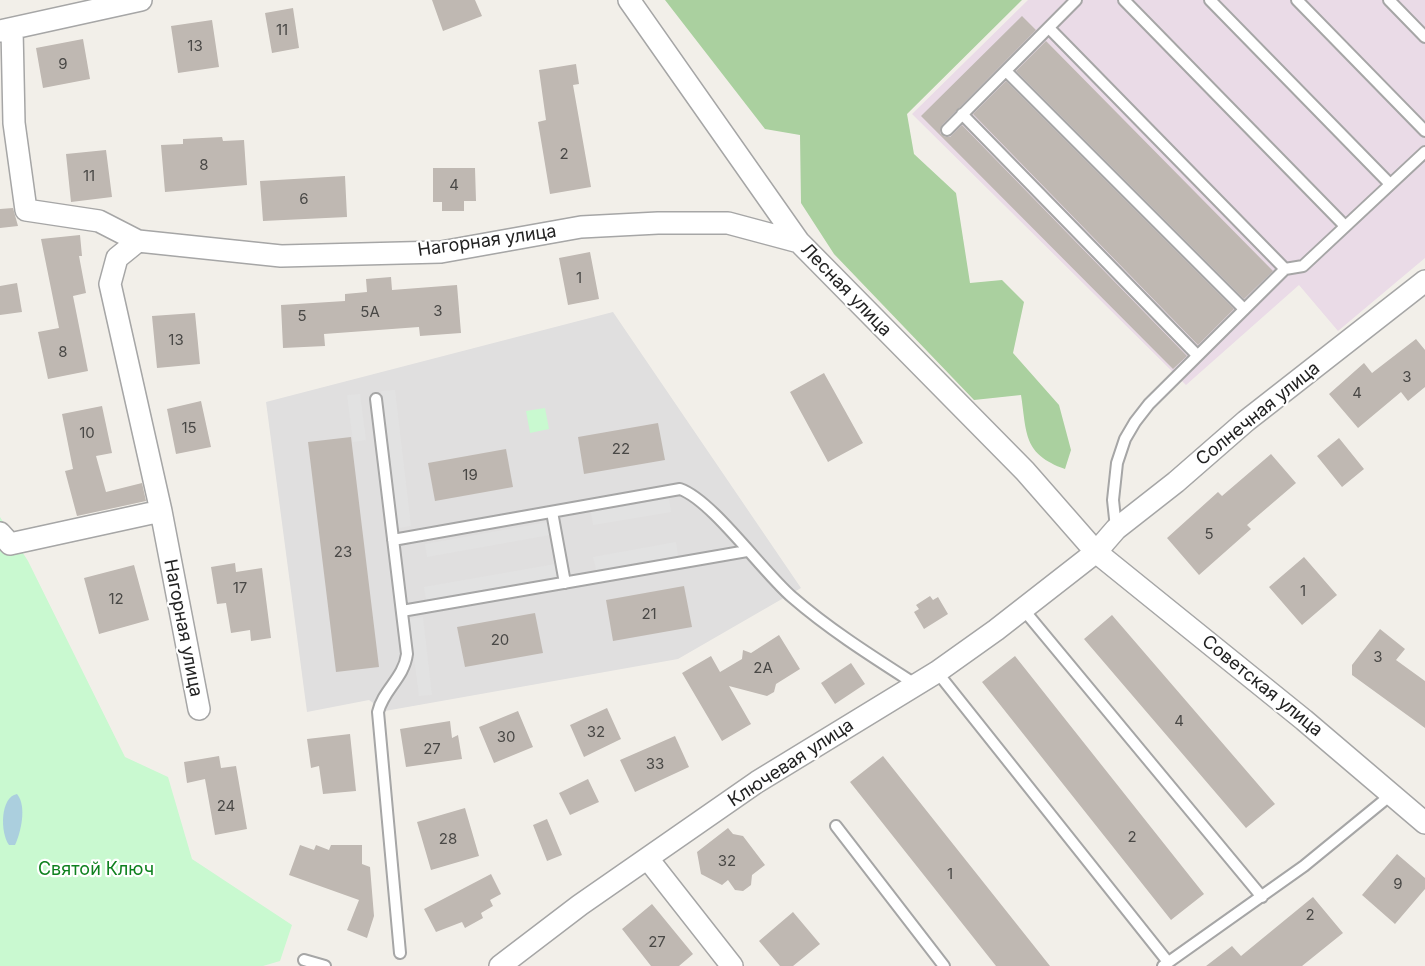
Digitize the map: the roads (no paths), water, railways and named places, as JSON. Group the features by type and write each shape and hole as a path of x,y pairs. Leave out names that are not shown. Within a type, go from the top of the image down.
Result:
{"street":[{"path":"6,30 141,0"},
{"name":"Лесная улица","path":"629,0 799,242 1025,471 1096,552"},
{"name":"Нагорная улица","path":"6,30 14,123 26,210 99,221 138,241 281,256 441,252 581,227 670,223 728,224 799,242"},
{"name":"Нагорная улица","path":"138,241 117,258 110,284 161,511 198,709"},
{"name":"Солнечная улица","path":"1023,609 1096,552 1116,529 1176,483 1246,421 1425,281"},
{"path":"0,533 10,544 161,511"},
{"name":"Советская улица","path":"1096,552 1425,823"},
{"name":"Ключевая улица","path":"501,966 580,905 757,782 937,672 1023,609"},
{"path":"648,859 732,966"}],"lane":[{"path":"947,130 1076,0"},
{"path":"1124,0 1345,226"},
{"path":"1210,0 1390,184"},
{"path":"1297,0 1425,131"},
{"path":"1389,0 1425,37"},
{"path":"1049,28 1285,269"},
{"path":"1006,71 1244,309"},
{"path":"962,114 1197,355"},
{"path":"1116,529 1113,500 1118,463 1125,439 1149,404 1285,269 1303,266 1425,152"},
{"path":"376,399 407,654 405,665 380,704 378,712 400,953"},
{"path":"393,540 680,489 699,500 804,606 915,684"},
{"path":"552,512 565,583"},
{"path":"402,611 747,551"},
{"path":"1023,609 1262,897"},
{"path":"937,672 1166,964 1262,897 1392,794"},
{"path":"836,825 944,966"},
{"path":"304,960 325,966"}],"water":[{"path":"17,794 22,805 21,826 15,845 9,845 4,832 3,816 7,802"}],"park label":[{"name":"Святой Ключ","path":"96,870"}]}
